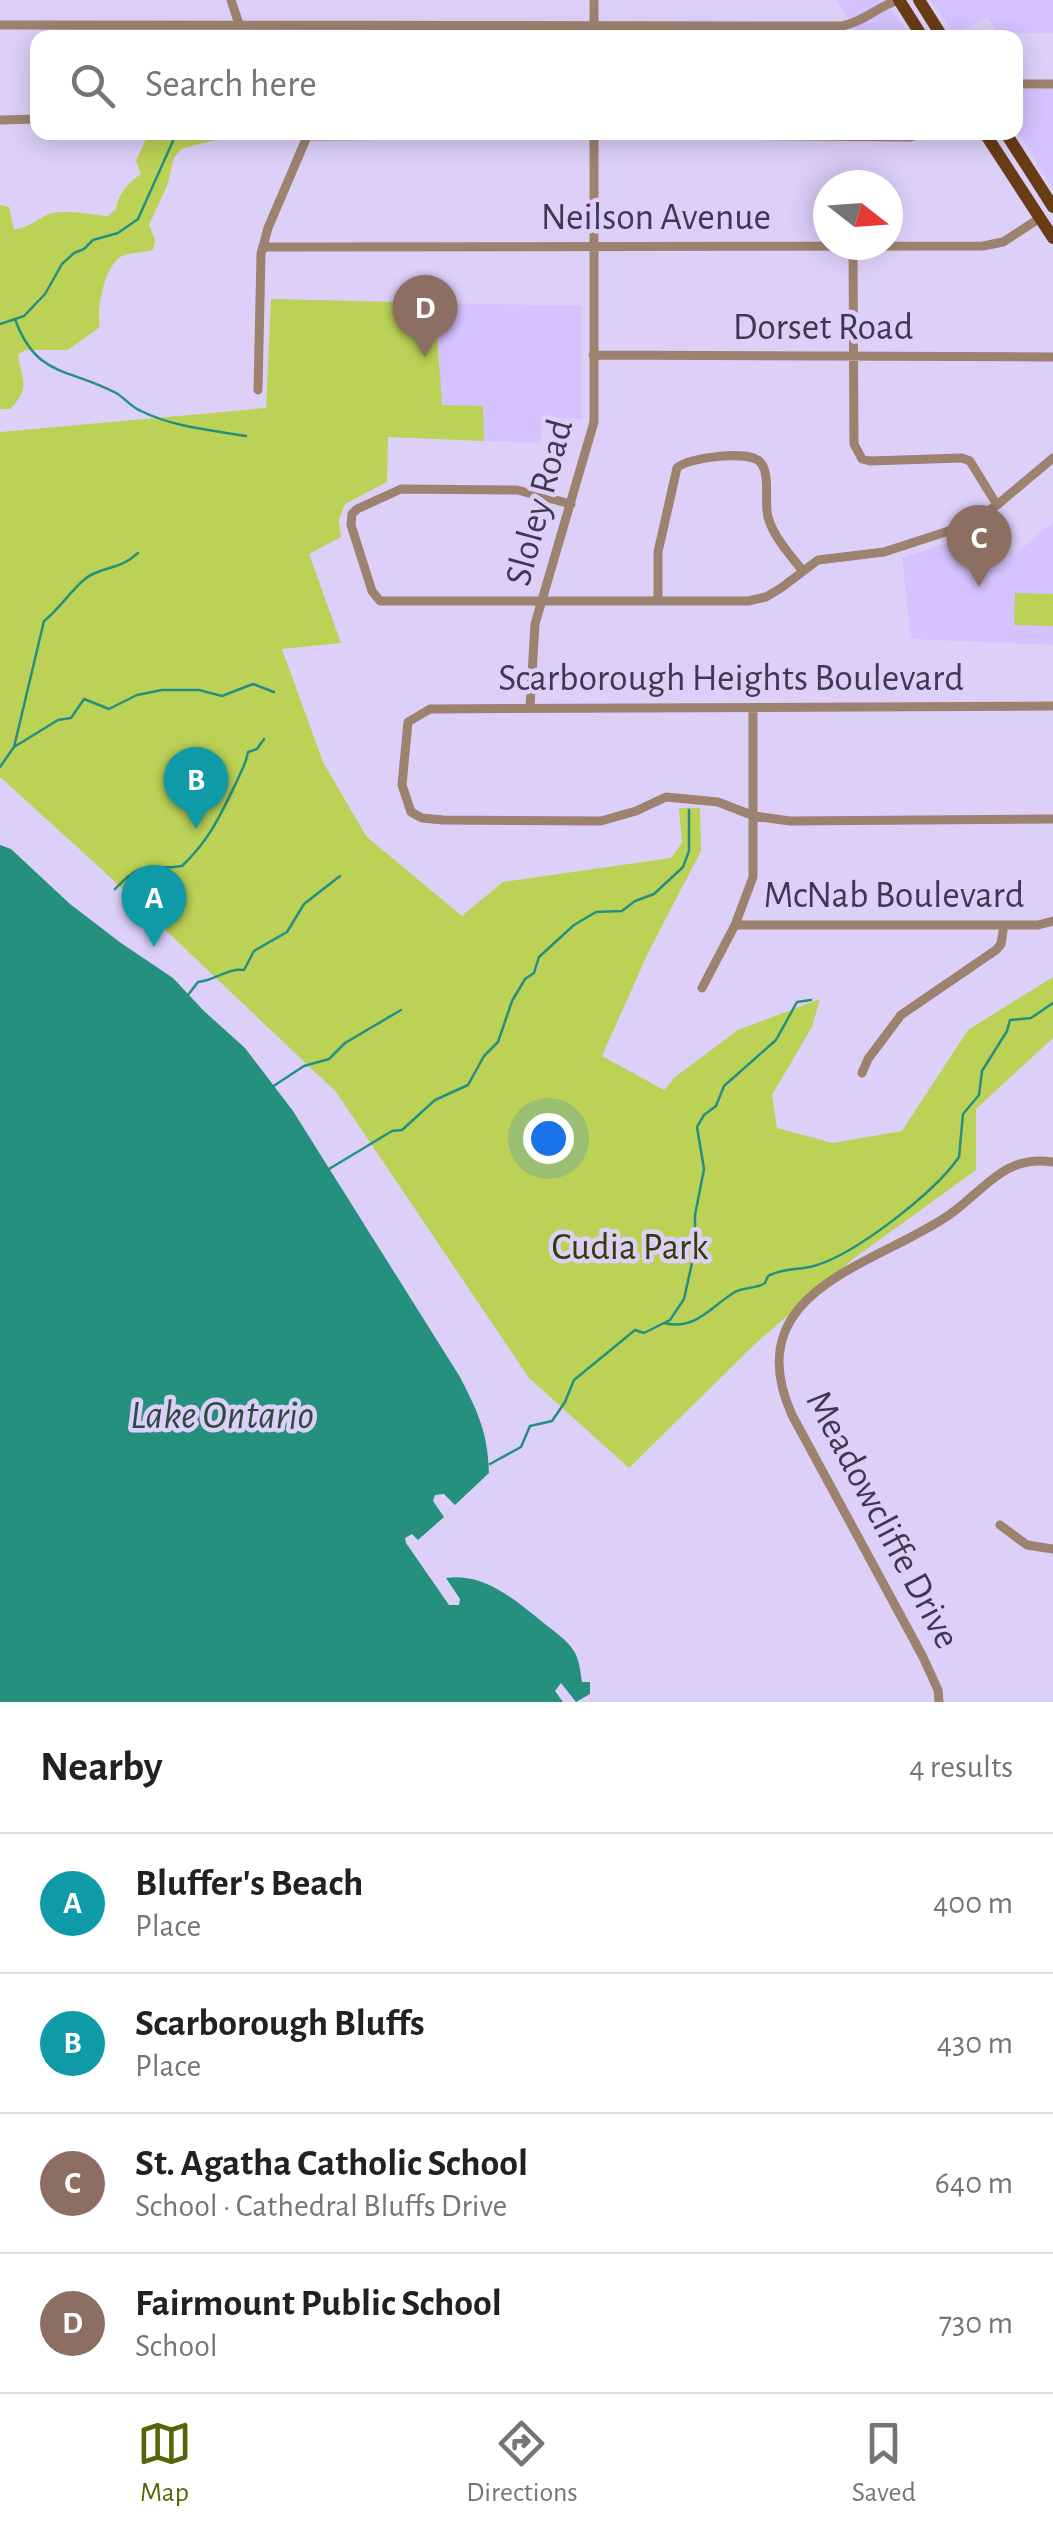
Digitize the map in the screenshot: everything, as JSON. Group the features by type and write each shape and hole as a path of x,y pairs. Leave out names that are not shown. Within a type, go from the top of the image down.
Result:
{"main road":[{"path":"899,0 918,30"},
{"path":"918,0 938,30"},
{"path":"989,140 1053,238"},
{"path":"1010,140 1053,206"}],"street":[{"path":"231,0 240,24"},
{"path":"594,0 594,30"},
{"path":"0,25 842,26 863,20 899,0"},
{"path":"281,24 282,30"},
{"path":"134,25 134,30"},
{"path":"1023,84 1053,84"},
{"path":"0,120 30,120"},
{"path":"258,390 258,273 263,247 306,140"},
{"name":"Sloley Road","path":"530,707 531,649 593,429 594,140"},
{"name":"Neilson Avenue","path":"903,246 996,245 1040,218"},
{"name":"Neilson Avenue","path":"263,247 813,246"},
{"path":"853,260 854,444 862,459 962,458 970,461 998,505"},
{"name":"Dorset Road","path":"593,355 1053,357"},
{"path":"658,600 658,552 664,519 677,468 691,459 746,457 760,462 765,469 768,519 802,570"},
{"path":"570,504 517,490 400,490 352,514 354,536 376,599 386,602 748,600 766,597 818,560 884,552 976,520 1053,458"},
{"name":"Scarborough Heights Boulevard","path":"754,816 718,802 666,796 636,811 601,821 422,818 411,812 402,785 406,727 411,718 430,709 1053,706"},
{"path":"702,988 735,924 753,877 753,708"},
{"path":"754,816 790,821 1053,819"},
{"name":"McNab Boulevard","path":"735,924 1004,926 1053,921"},
{"path":"862,1073 890,1025 996,950 1004,926"},
{"name":"Meadowcliffe Drive","path":"939,1702 938,1690 923,1657 785,1400 780,1350 799,1308 850,1267 947,1216 1013,1163 1053,1162"},
{"path":"1000,1525 1027,1545 1053,1548"}],"shaded area":[{"path":"836,0 885,0 906,30 856,30"},
{"path":"930,0 1053,0 1053,33 997,30 988,17 963,30 952,30"},
{"path":"1053,89 1053,189 1023,140 1023,90"},
{"path":"271,299 582,306 582,419 544,417 540,443 387,437"},
{"path":"1053,522 1053,645 911,639 902,558 955,540 970,576 999,568"}],"green space":[{"path":"146,140 215,140 181,149 174,158 167,186 149,225 155,240 153,250 124,255 115,262 103,289 100,327 68,350 25,350 18,355 23,390 10,409 0,409 0,205 9,207 14,230 58,212 108,216 116,209 124,189 141,174 136,161"},
{"name":"Cudia Park","path":"271,299 435,303 442,405 483,406 484,441 388,437 387,482 345,504 339,520 341,537 309,554 341,643 282,649 323,762 366,836 462,916 503,882 671,858 682,843 679,808 700,808 701,851 648,953 602,1056 664,1090 675,1077 738,1030 820,999 812,1027 772,1095 777,1128 833,1143 902,1131 968,1030 1053,977 1053,1038 976,1109 976,1170 853,1259 754,1345 629,1468 529,1378 336,1092 0,777 0,432 266,408"},
{"path":"1015,593 1053,594 1053,626 1014,625"}],"water":[{"name":"Lake Ontario","path":"0,845 11,849 70,904 173,978 245,1048 293,1111 460,1377 484,1434 489,1473 455,1505 444,1494 435,1495 433,1501 444,1517 418,1540 412,1534 405,1538 406,1543 449,1605 459,1605 460,1599 446,1578 474,1579 511,1598 557,1633 574,1651 582,1682 590,1682 590,1694 576,1702 561,1683 555,1691 563,1702 0,1702"}],"waterway":[{"path":"0,324 24,316 74,253 138,219 173,140"},
{"path":"15,319 33,352 56,369 116,393 137,409 166,421 246,436"},
{"path":"0,767 14,747 44,621 87,577 138,553"},
{"path":"14,747 58,720 71,718 84,699 109,709 137,695 162,690 199,690 222,696 253,684 274,692"},
{"path":"115,889 140,869 182,866 214,826 248,752 257,749 264,739"},
{"path":"329,1169 392,1131 402,1130 435,1100 468,1085 484,1056 498,1042 512,1001 525,979 534,973 539,957 574,925 596,912 622,911 654,894 683,867 689,851 689,810"},
{"path":"188,995 198,982 244,970 254,951 287,932 304,904 340,876"},
{"path":"695,1246 695,1215 704,1169 697,1127 716,1106 724,1086 776,1040 797,1002 811,1000"},
{"path":"664,1323 685,1324 735,1292 765,1283 774,1273 831,1259 914,1204 959,1157 963,1114 979,1095 982,1071 1010,1020 1031,1018 1053,1003"},
{"path":"272,1087 304,1066 329,1059 345,1043 401,1010"},
{"path":"490,1464 521,1447 530,1426 552,1421 574,1380 635,1330 644,1333 670,1320 684,1299 694,1254"}],"place":[{"name":"Fairmount Public School","path":"425,357"},
{"name":"St. Agatha Catholic School","path":"979,587"},
{"name":"Scarborough Bluffs","path":"196,829"},
{"name":"Bluffer's Beach","path":"154,947"}]}
